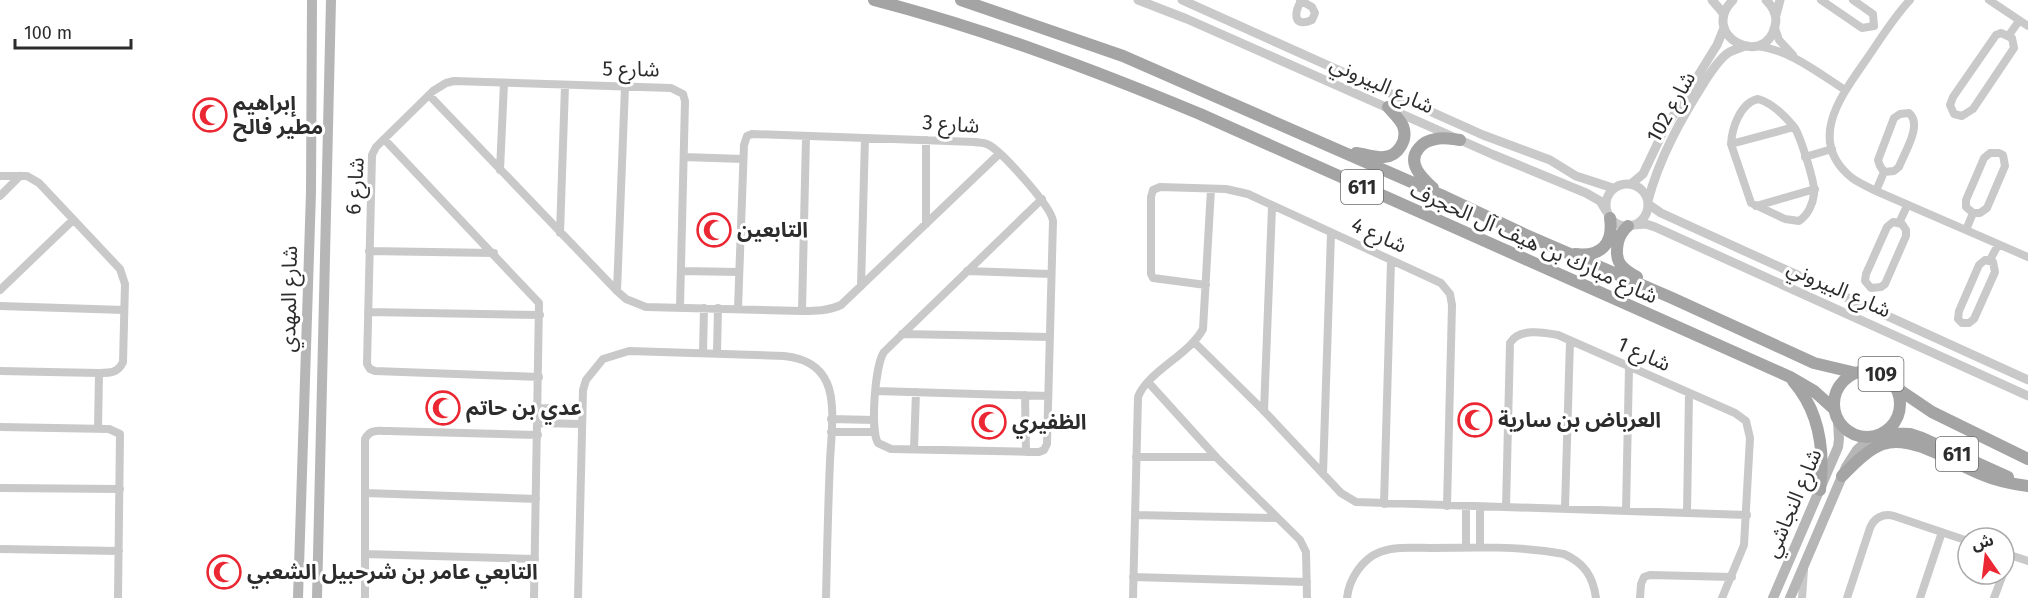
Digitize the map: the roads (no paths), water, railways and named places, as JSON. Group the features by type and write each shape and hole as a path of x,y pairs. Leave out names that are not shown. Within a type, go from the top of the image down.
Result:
{"main road":[{"name":"شارع المهدي","path":"298,598 311,192 312,0"},
{"name":"شارع المهدي","path":"317,598 331,0"},
{"name":"شارع مبارك بن هيف آل الحجرف","path":"874,0 1041,51 1153,94 1790,377 1814,391 1836,415"},
{"name":"شارع مبارك بن هيف آل الحجرف","path":"961,0 1123,56 1441,195 1526,236 1672,298 1814,363 1856,373"},
{"path":"961,25 1027,39 1034,33 1030,23"},
{"path":"1153,94 1149,89 1150,80 1158,76 1170,77"},
{"path":"1338,150 1383,157 1391,156 1398,150 1405,133 1402,124 1388,107"},
{"path":"1441,195 1417,171 1414,158 1417,150 1430,140 1439,138 1460,140"},
{"path":"1526,236 1575,254 1587,255 1604,248 1610,235 1608,215"},
{"path":"1631,226 1620,236 1616,254 1619,263 1626,271 1672,298"},
{"path":"307,344 314,359 321,362"},
{"name":"109","path":"1836,415 1834,396 1840,385 1856,373 1868,371 1881,374 1895,387 1899,399 1899,412 1893,424 1877,435"},
{"path":"1790,377 1803,394 1816,422 1822,455 1820,490"},
{"name":"611","path":"1895,387 1932,412 2028,459"},
{"path":"305,396 313,398 320,412"},
{"path":"1836,415 1852,434 1877,435"},
{"name":"شارع النجاشي","path":"1773,598 1838,447 1836,415"},
{"name":"611","path":"1877,435 1910,434 1922,438 2028,486"},
{"name":"شارع النجاشي","path":"1790,598 1842,476 1857,450 1877,435"},
{"path":"1842,476 1862,457 1877,447 1898,442 1912,444 1989,478 2028,486"}],"street":[{"name":"شارع البيروني","path":"1138,0 1229,37 1586,194 1600,201 1608,215"},
{"name":"شارع البيروني","path":"1182,0 1483,135 1550,160 1576,176 1613,188"},
{"path":"1712,0 1724,14"},
{"path":"1733,0 1724,14 1724,28 1736,43 1777,50 1798,60 1845,90"},
{"path":"1766,0 1774,10 1779,40 1798,60"},
{"path":"1757,46 1771,36 1776,24 1780,0"},
{"path":"1821,0 1862,28 1874,27 1884,33"},
{"path":"1853,0 1873,14 1874,27"},
{"path":"1910,0 1845,90 1832,116 1829,129 1832,149 1842,168 1853,179 1907,206 2028,257"},
{"path":"1989,0 2028,26"},
{"path":"2009,35 2019,21"},
{"path":"1229,37 1236,35 1236,24"},
{"name":"شارع 102","path":"1631,184 1643,174 1663,132 1717,45 1724,28"},
{"path":"1249,46 1248,39 1256,33"},
{"path":"2003,33 2009,35 2014,41 2013,48 1973,109 1962,116 1953,114 1950,105 1953,97 1996,35 2003,33"},
{"name":"شارع 102","path":"1648,202 1657,173 1677,126 1691,103 1721,59 1728,52 1745,46"},
{"name":"شارع 5","path":"384,139 439,86 454,81 679,90 685,101 680,307"},
{"path":"500,170 504,83"},
{"path":"560,233 565,86"},
{"path":"617,291 625,87"},
{"path":"429,95 626,299 646,307 718,308 717,352"},
{"path":"1758,99 1767,103 1794,127 1815,189 1808,213 1799,221 1785,219 1755,206 1748,198 1731,144 1733,129 1738,118 1749,102 1754,100 1758,99"},
{"path":"1876,191 1884,172 1878,160 1894,118 1908,113 1914,118 1915,127 1899,167 1894,171 1884,172"},
{"path":"1731,144 1794,127"},
{"name":"شارع 3","path":"718,308 821,311 835,308 999,154 983,143 752,134 745,139 743,159 738,308"},
{"path":"802,311 806,137"},
{"path":"861,286 865,138"},
{"name":"شارع 6","path":"534,598 538,435 538,408 539,377 540,315 537,298 384,139 372,155 367,364 370,369 539,377"},
{"path":"926,140 926,224"},
{"path":"1805,158 1832,149"},
{"path":"1990,153 1999,153 2005,158 2006,166 1987,208 1980,213 1973,213 1966,207 1966,200 1984,158 1990,153"},
{"path":"999,154 1042,199 1052,214 1047,444 1044,450 1039,452 884,447 878,443 873,432 880,358 1042,199"},
{"path":"684,157 743,159"},
{"path":"0,176 32,178 39,183 120,268 125,284 123,362 118,370 99,373 0,371"},
{"path":"0,196 20,176"},
{"path":"1625,183 1631,184 1642,190 1648,202 1646,213 1641,220 1631,226 1622,226 1608,215 1605,202 1613,188 1625,183"},
{"name":"شارع 4","path":"1206,285 1152,278 1151,196 1153,190 1160,187 1226,189 1248,194 1441,283 1450,294 1452,305 1448,506"},
{"path":"1133,598 1138,397 1148,382 1194,342 1203,330 1211,189"},
{"path":"1755,206 1815,189"},
{"name":"شارع البيروني","path":"1648,202 1661,213 2028,380"},
{"path":"1899,223 1907,206"},
{"path":"1264,411 1272,207"},
{"path":"1966,230 1973,213"},
{"path":"0,290 73,220"},
{"path":"1893,222 1899,223 1905,227 1906,236 1885,284 1871,288 1865,281 1866,274 1887,227 1893,222"},
{"name":"شارع البيروني","path":"1631,226 1646,224 1655,227 1947,357 2028,396"},
{"path":"1323,474 1331,234"},
{"path":"1708,250 1716,244 1715,237"},
{"path":"1721,256 1719,248 1728,243"},
{"path":"1990,260 1998,244"},
{"path":"369,251 494,253"},
{"path":"1990,260 1995,265 1995,272 1974,319 1970,323 1962,323 1958,319 1959,311 1979,265 1982,261 1990,260"},
{"path":"1384,504 1391,261"},
{"path":"681,271 740,272"},
{"path":"967,271 1051,274"},
{"path":"0,306 124,310"},
{"path":"703,352 704,308"},
{"path":"368,312 540,315"},
{"name":"شارع 1","path":"1506,507 1510,343 1516,336 1526,333 1558,335 1735,413 1746,421 1749,427 1744,545 1722,598"},
{"path":"902,334 1049,337"},
{"path":"1565,508 1570,341"},
{"path":"1194,342 1264,411 1341,493 1356,502 1747,515"},
{"path":"1947,357 1950,358 1955,354 1954,346"},
{"path":"578,598 583,390 586,380 603,360 629,351 717,352 801,358 812,364 828,384 831,432 826,598"},
{"path":"1965,366 1963,358 1972,354"},
{"path":"1626,511 1629,368"},
{"path":"98,429 99,373"},
{"path":"1148,382 1216,457 1300,540 1306,552 1307,598"},
{"path":"876,390 1048,396"},
{"path":"914,449 916,392"},
{"path":"1688,512 1689,394"},
{"path":"1025,395 1026,452"},
{"path":"538,408 582,409"},
{"path":"831,419 874,420"},
{"path":"538,423 582,424"},
{"path":"0,427 98,429 114,430 120,434 118,598"},
{"path":"365,598 365,440 368,434 373,431 538,435"},
{"path":"831,432 873,432"},
{"path":"1136,457 1216,457"},
{"path":"0,488 120,489"},
{"path":"365,493 536,499"},
{"path":"1466,506 1466,547"},
{"path":"1479,548 1480,507"},
{"path":"1135,515 1277,518"},
{"path":"1847,598 1870,528 1878,518 1890,515 1956,537"},
{"path":"1920,598 1942,532"},
{"path":"1347,598 1353,577 1372,555 1398,548 1466,547 1564,554 1576,559 1585,567 1594,586 1596,598"},
{"path":"0,549 119,551"},
{"path":"365,554 535,559"},
{"path":"1802,598 1805,564"},
{"path":"1640,598 1641,584 1644,578 1650,575 1732,577"},
{"path":"1133,577 1307,582"}],"place":[{"name":"إبراهيم مطير فالح","path":"210,115"},
{"name":"التابعين","path":"714,230"},
{"name":"عدي بن حاتم","path":"443,408"},
{"name":"العرباض بن سارية","path":"1475,420"},
{"name":"الظفيري","path":"989,422"},
{"name":"التابعي عامر بن شرحبيل الشعبي","path":"224,572"}]}
